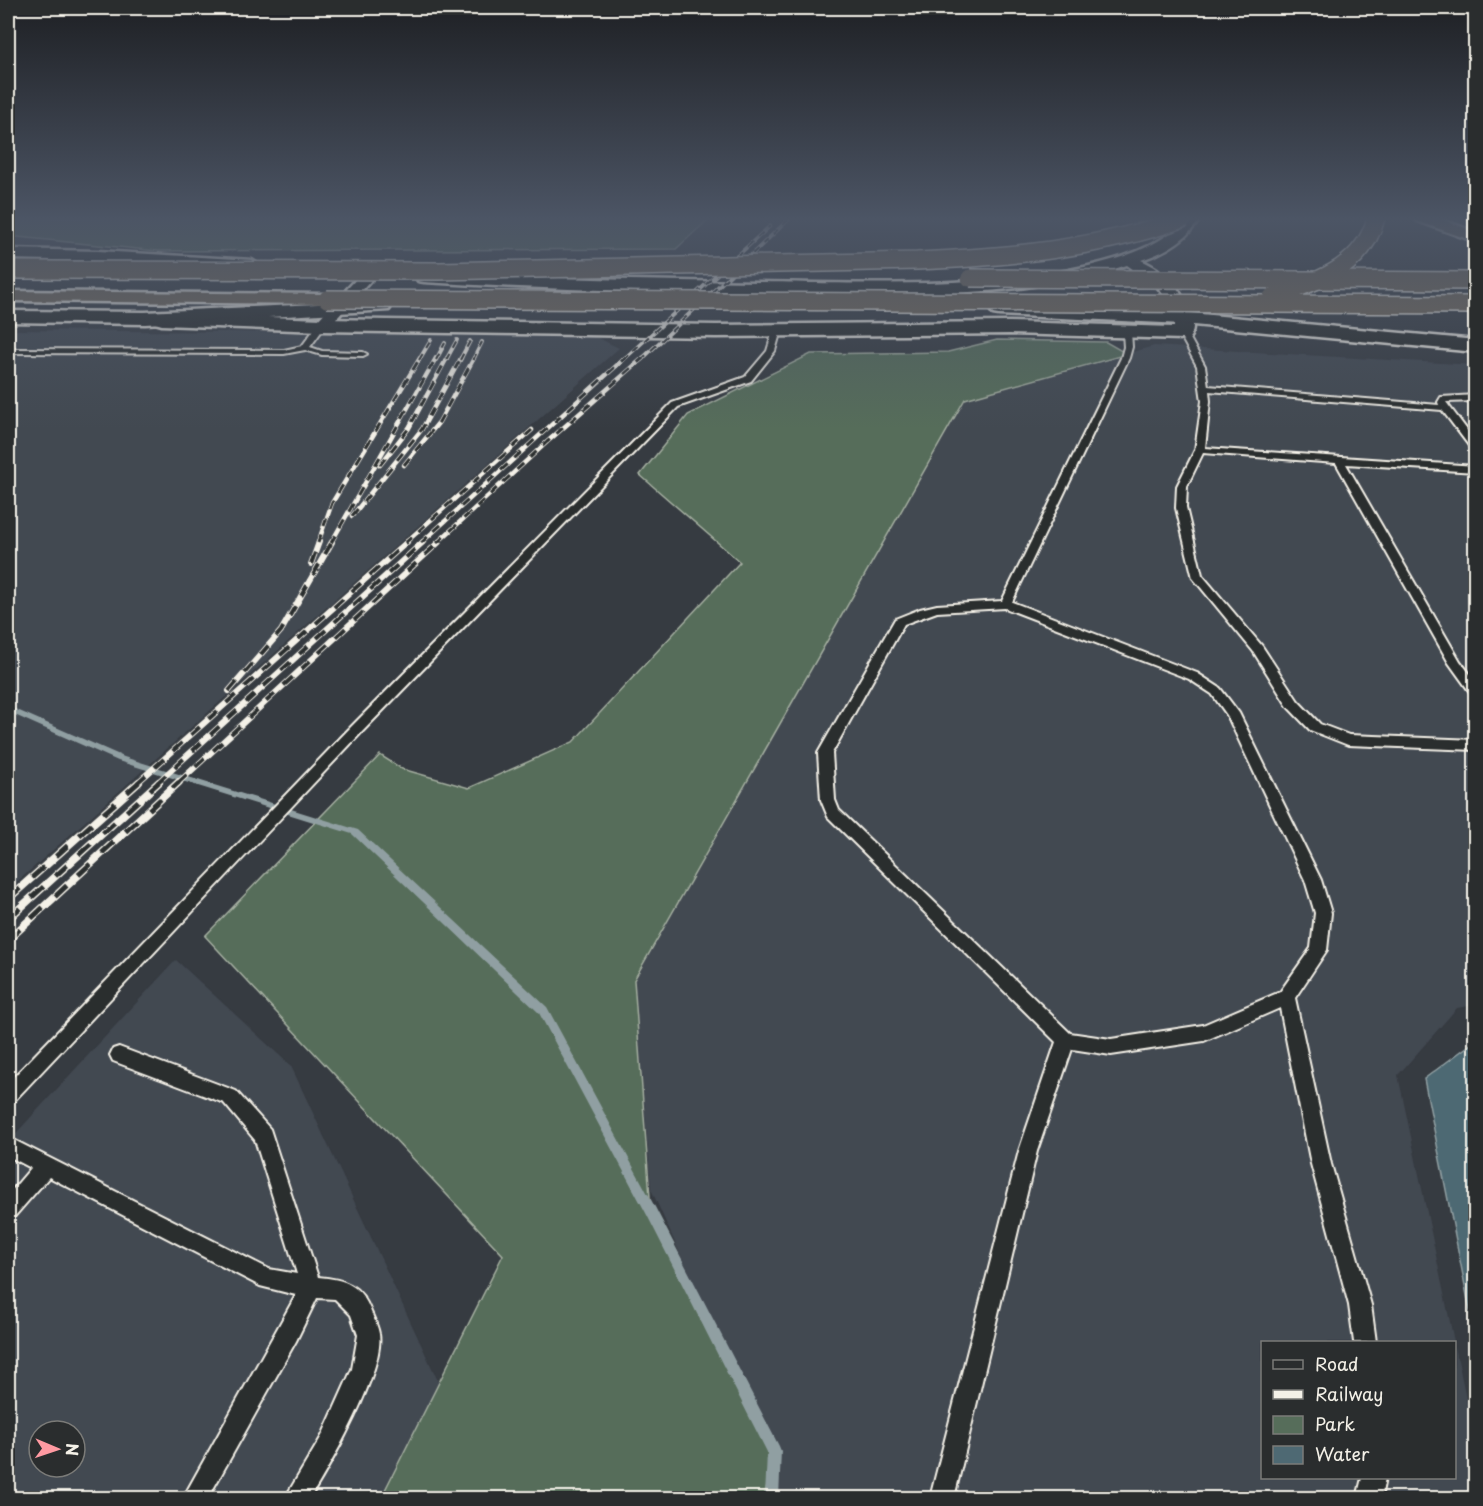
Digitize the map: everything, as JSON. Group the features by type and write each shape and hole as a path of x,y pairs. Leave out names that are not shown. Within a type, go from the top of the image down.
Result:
{"highway":[{"path":"8,296 333,303 994,323 1150,319 1252,304 1295,288"},
{"path":"333,303 1476,305"}],"main road":[{"path":"853,288 939,288"},
{"path":"1170,288 1176,296 1183,326"},
{"path":"145,318 333,303 589,300 918,307 1476,346"},
{"path":"8,316 145,318 322,325 777,330 1010,328 1127,332 1183,326"}],"street":[{"path":"322,325 333,303 351,288"}],"lane":[{"path":"305,348 322,325"},
{"path":"1183,326 1201,366 1206,401 1200,450 1182,486 1181,508 1197,576 1258,649 1293,704 1315,727 1348,740 1476,745"},
{"path":"8,1095 356,730 675,405 748,379 771,351 777,330"},
{"path":"1006,604 1125,358 1128,347 1127,332"},
{"path":"8,351 284,352 305,348 322,352 363,354"},
{"path":"1204,388 1445,408"},
{"path":"1476,398 1444,399 1442,402 1476,449"},
{"path":"1200,450 1476,469"},
{"path":"1340,461 1450,654 1476,692"},
{"path":"1006,604 1193,676 1216,691 1233,713 1313,880 1323,913 1319,950 1286,997 1204,1033 1111,1047 1066,1041 833,813 828,800 825,753 899,622 913,613 932,608 1006,604"},
{"path":"1286,997 1322,1164 1360,1305 1365,1341"},
{"path":"942,1498 1028,1151 1066,1041"},
{"path":"119,1055 230,1097 263,1135 310,1287 288,1333 195,1498"},
{"path":"8,1146 267,1278 310,1287 340,1289 359,1308 369,1335 363,1370 330,1444 297,1498"},
{"path":"8,1209 45,1166"},
{"path":"1369,1498 1374,1479"}],"shaded area":[{"path":"8,330 592,335 619,348 8,890"},
{"path":"1154,346 1475,365 1475,1005 1457,1008 1398,1075 1454,1341 1261,1341 1261,1479 1456,1479 1456,1351 1475,1441 1475,1498 776,1498 776,1470 651,1189 634,980 965,399"},
{"path":"176,960 291,1066 439,1383 381,1498 8,1498 8,1142"}],"green space":[{"path":"997,340 1106,342 1127,354 965,399 634,980 651,1211 774,1451 764,1498 381,1498 503,1255 205,936 380,755 402,769 469,788 573,742 740,562 640,475 688,415 811,354 948,352"}],"water":[{"path":"1475,1041 1475,1336 1424,1079"}],"waterway":[{"path":"8,709 121,759 355,832 543,1010 651,1211 774,1451 772,1498"}],"railway":[{"path":"623,360 702,288"},
{"path":"641,360 716,288"},
{"path":"419,360 431,340"},
{"path":"446,360 457,340"},
{"path":"460,360 470,341"},
{"path":"474,358 482,342"},
{"path":"436,360 445,343"},
{"path":"318,543 332,503 420,358"},
{"path":"331,543 436,358"},
{"path":"380,465 409,428 447,358"},
{"path":"352,516 422,429 461,358"},
{"path":"404,465 439,422 474,358"},
{"path":"421,543 625,358"},
{"path":"437,543 643,358"},
{"path":"405,543 532,430"},
{"path":"311,564 319,542"},
{"path":"229,691 281,631 332,542"},
{"path":"137,783 407,542"},
{"path":"157,783 423,542"},
{"path":"178,783 439,542"},
{"path":"8,899 139,782"},
{"path":"8,919 159,782"},
{"path":"8,940 179,782"}]}
